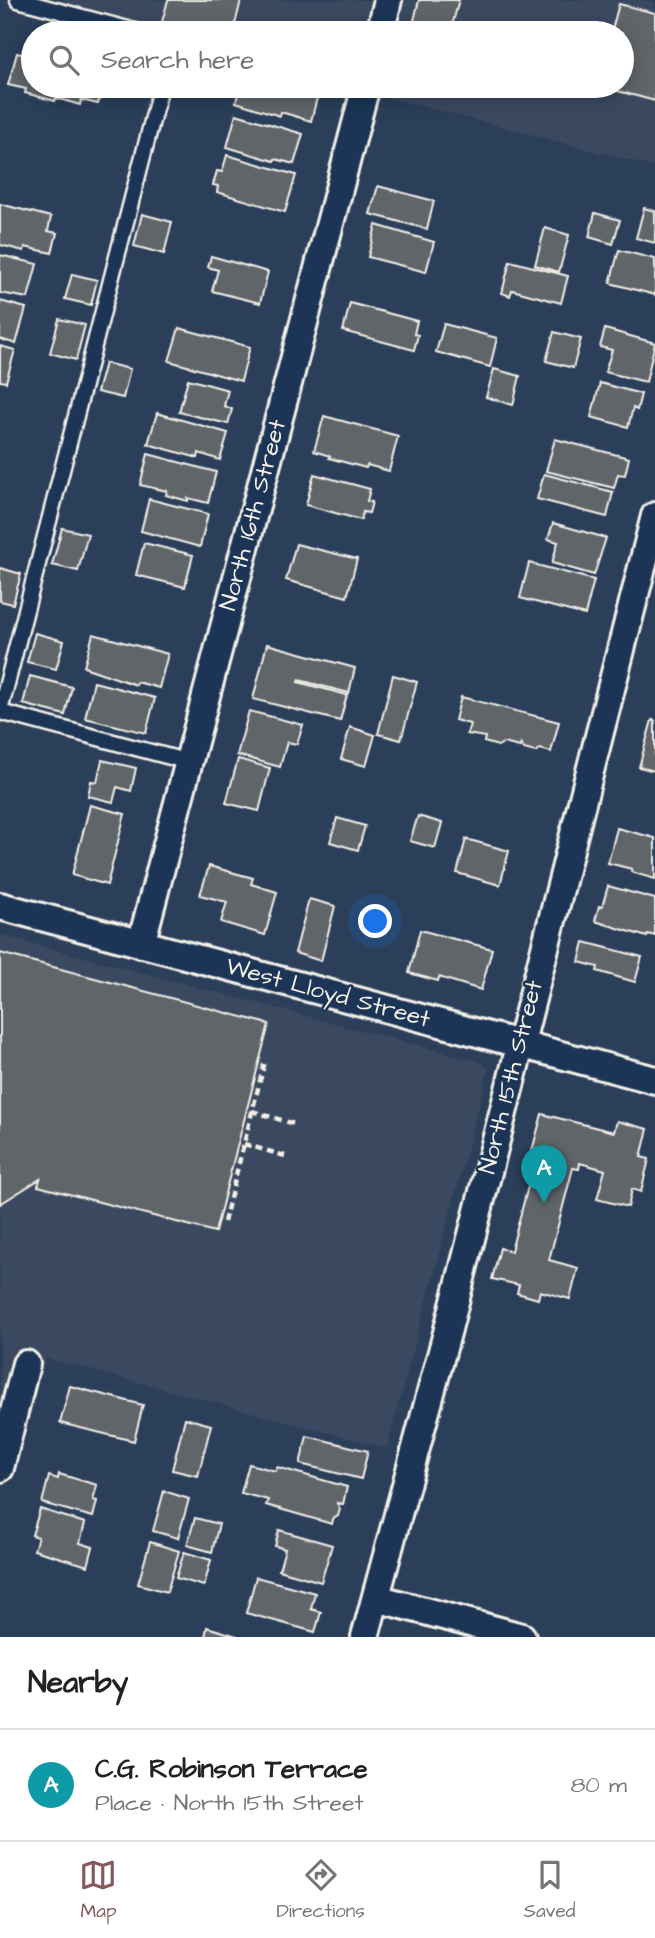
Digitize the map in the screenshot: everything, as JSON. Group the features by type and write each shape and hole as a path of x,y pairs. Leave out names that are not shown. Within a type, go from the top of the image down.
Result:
{"street":[{"path":"383,21 388,0"},
{"name":"North 16th Street","path":"141,944 357,98"},
{"name":"North 15th Street","path":"365,1637 447,1333 655,516"},
{"name":"West Lloyd Street","path":"0,906 655,1080"},
{"path":"0,1468 4,1430 26,1364"},
{"path":"376,1598 522,1637"}],"lane":[{"path":"18,0 98,21"},
{"path":"158,98 0,712 188,762"}],"path":[{"path":"224,1222 265,1061"},
{"path":"252,1111 294,1124"},
{"path":"244,1144 285,1156"}],"shaded area":[{"path":"29,0 643,0 655,3 655,167 392,98 634,98 634,21 107,21"},
{"path":"0,935 480,1062 489,1068 387,1448 46,1358 45,1365 16,1357 0,1414"}],"building":[{"path":"168,0 241,0 236,21 162,21"},
{"path":"419,0 459,0 453,21 414,21"},
{"path":"619,4 655,13 655,101 634,95 634,21 614,21"},
{"path":"17,53 21,54 21,88 8,85"},
{"path":"56,98 100,98 98,104 81,100 80,105"},
{"path":"237,98 317,98 311,121 281,112 280,116 236,102"},
{"path":"236,114 303,134 294,164 227,147"},
{"path":"227,155 296,175 285,212 217,192 218,186 213,185 217,171 222,172"},
{"path":"378,186 434,201 427,229 370,214"},
{"path":"0,204 51,217 48,231 57,233 52,253 25,247 24,251 0,245"},
{"path":"644,208 655,211 655,243 636,238"},
{"path":"595,213 620,220 613,244 589,237"},
{"path":"142,214 172,222 164,254 134,246"},
{"path":"376,225 434,242 426,272 368,257"},
{"path":"545,228 569,235 559,272 535,265"},
{"path":"619,250 655,259 655,295 610,283"},
{"path":"0,255 37,264 28,298 0,293"},
{"path":"211,256 268,272 260,303 212,291 218,270 208,267"},
{"path":"510,261 568,276 561,303 512,290 510,296 502,293"},
{"path":"72,274 97,280 91,305 65,299"},
{"path":"0,301 26,308 16,344 0,339"},
{"path":"350,303 417,321 414,334 418,335 414,350 343,331"},
{"path":"59,319 85,325 76,360 50,353"},
{"path":"444,324 497,338 490,367 436,352"},
{"path":"179,328 250,347 241,381 169,361"},
{"path":"605,329 655,343 646,382 605,372 612,350 600,347"},
{"path":"554,332 581,339 573,368 546,361"},
{"path":"0,346 15,350 6,382 0,381"},
{"path":"105,363 130,369 123,398 97,392"},
{"path":"494,369 520,376 513,405 486,397"},
{"path":"188,379 228,390 224,406 232,409 228,424 179,412"},
{"path":"600,383 641,394 637,410 633,408 628,427 591,417"},
{"path":"157,413 228,433 220,460 199,453 198,458 148,444"},
{"path":"324,416 398,436 389,471 367,465 366,468 314,451"},
{"path":"555,439 629,458 625,475 618,474 614,488 546,471"},
{"path":"148,454 216,472 208,503 188,498 188,501 166,495 167,491 140,485"},
{"path":"314,474 370,489 367,501 372,502 369,513 363,512 361,520 306,505"},
{"path":"544,474 613,492 607,517 537,499"},
{"path":"149,499 208,514 200,547 141,531"},
{"path":"553,523 606,538 594,575 552,563 558,542 548,539"},
{"path":"62,528 88,534 78,571 52,565"},
{"path":"144,543 193,555 185,587 136,575"},
{"path":"296,544 357,559 347,597 286,580"},
{"path":"529,563 594,580 585,615 520,598"},
{"path":"0,568 21,574 13,604 0,601"},
{"path":"35,633 64,641 56,669 27,662"},
{"path":"93,634 168,654 159,688 137,682 136,685 84,667"},
{"path":"267,644 355,668 349,693 299,680 298,682 347,695 340,721 253,699"},
{"path":"393,675 417,682 401,740 378,734"},
{"path":"30,676 72,687 65,715 23,704"},
{"path":"94,682 155,698 146,733 85,718"},
{"path":"461,697 559,722 551,752 540,749 535,752 524,749 521,744 520,747 503,743 498,746 484,742 485,737 467,734 470,724 455,720"},
{"path":"249,711 303,725 297,744 287,742 280,767 237,755"},
{"path":"652,720 655,721 655,771 639,767"},
{"path":"350,727 375,735 366,766 341,759"},
{"path":"238,759 270,768 259,811 226,803"},
{"path":"102,760 136,768 131,791 117,787 113,802 88,796 91,781 97,782"},
{"path":"90,805 125,814 107,885 72,875"},
{"path":"418,816 442,823 435,848 410,841"},
{"path":"337,818 365,826 358,850 330,842"},
{"path":"617,828 655,838 655,879 608,863"},
{"path":"466,839 509,851 500,885 457,873"},
{"path":"209,866 253,878 251,884 277,892 265,935 221,922 227,902 200,895"},
{"path":"608,886 655,899 655,936 648,934 647,937 595,921"},
{"path":"309,899 335,906 321,961 295,953"},
{"path":"420,930 492,949 481,990 439,977 438,981 409,973"},
{"path":"584,942 642,957 635,982 597,971 598,967 579,962"},
{"path":"0,953 269,1024 215,1232 38,1186 40,1179 0,1204"},
{"path":"542,1114 614,1132 617,1121 648,1129 641,1157 649,1159 641,1192 632,1189 628,1207 597,1199 605,1170 580,1163 579,1169 573,1168 549,1260 578,1268 570,1299 540,1291 538,1299 517,1293 519,1285 492,1279 500,1248 511,1251 537,1152 532,1151"},
{"path":"70,1386 143,1405 134,1441 60,1423"},
{"path":"185,1418 211,1425 198,1476 172,1470"},
{"path":"307,1436 368,1451 361,1479 300,1464"},
{"path":"249,1464 276,1471 277,1467 347,1487 343,1504 337,1503 340,1509 338,1516 333,1519 332,1524 266,1505 268,1500 241,1493"},
{"path":"59,1474 97,1485 93,1500 97,1501 93,1517 42,1503 49,1476 58,1479"},
{"path":"164,1491 189,1499 178,1538 153,1531"},
{"path":"40,1509 85,1523 80,1543 93,1547 88,1566 34,1550 38,1537 32,1535"},
{"path":"195,1518 219,1524 212,1552 187,1545"},
{"path":"279,1530 332,1545 321,1582 279,1570 285,1549 275,1546"},
{"path":"150,1542 179,1551 167,1592 138,1584"},
{"path":"184,1552 211,1560 204,1586 176,1578"},
{"path":"256,1577 315,1593 311,1609 321,1612 315,1632 246,1613"},
{"path":"207,1627 237,1636 237,1637 205,1637"}],"place":[{"name":"C.G. Robinson Terrace","path":"544,1203"}]}
